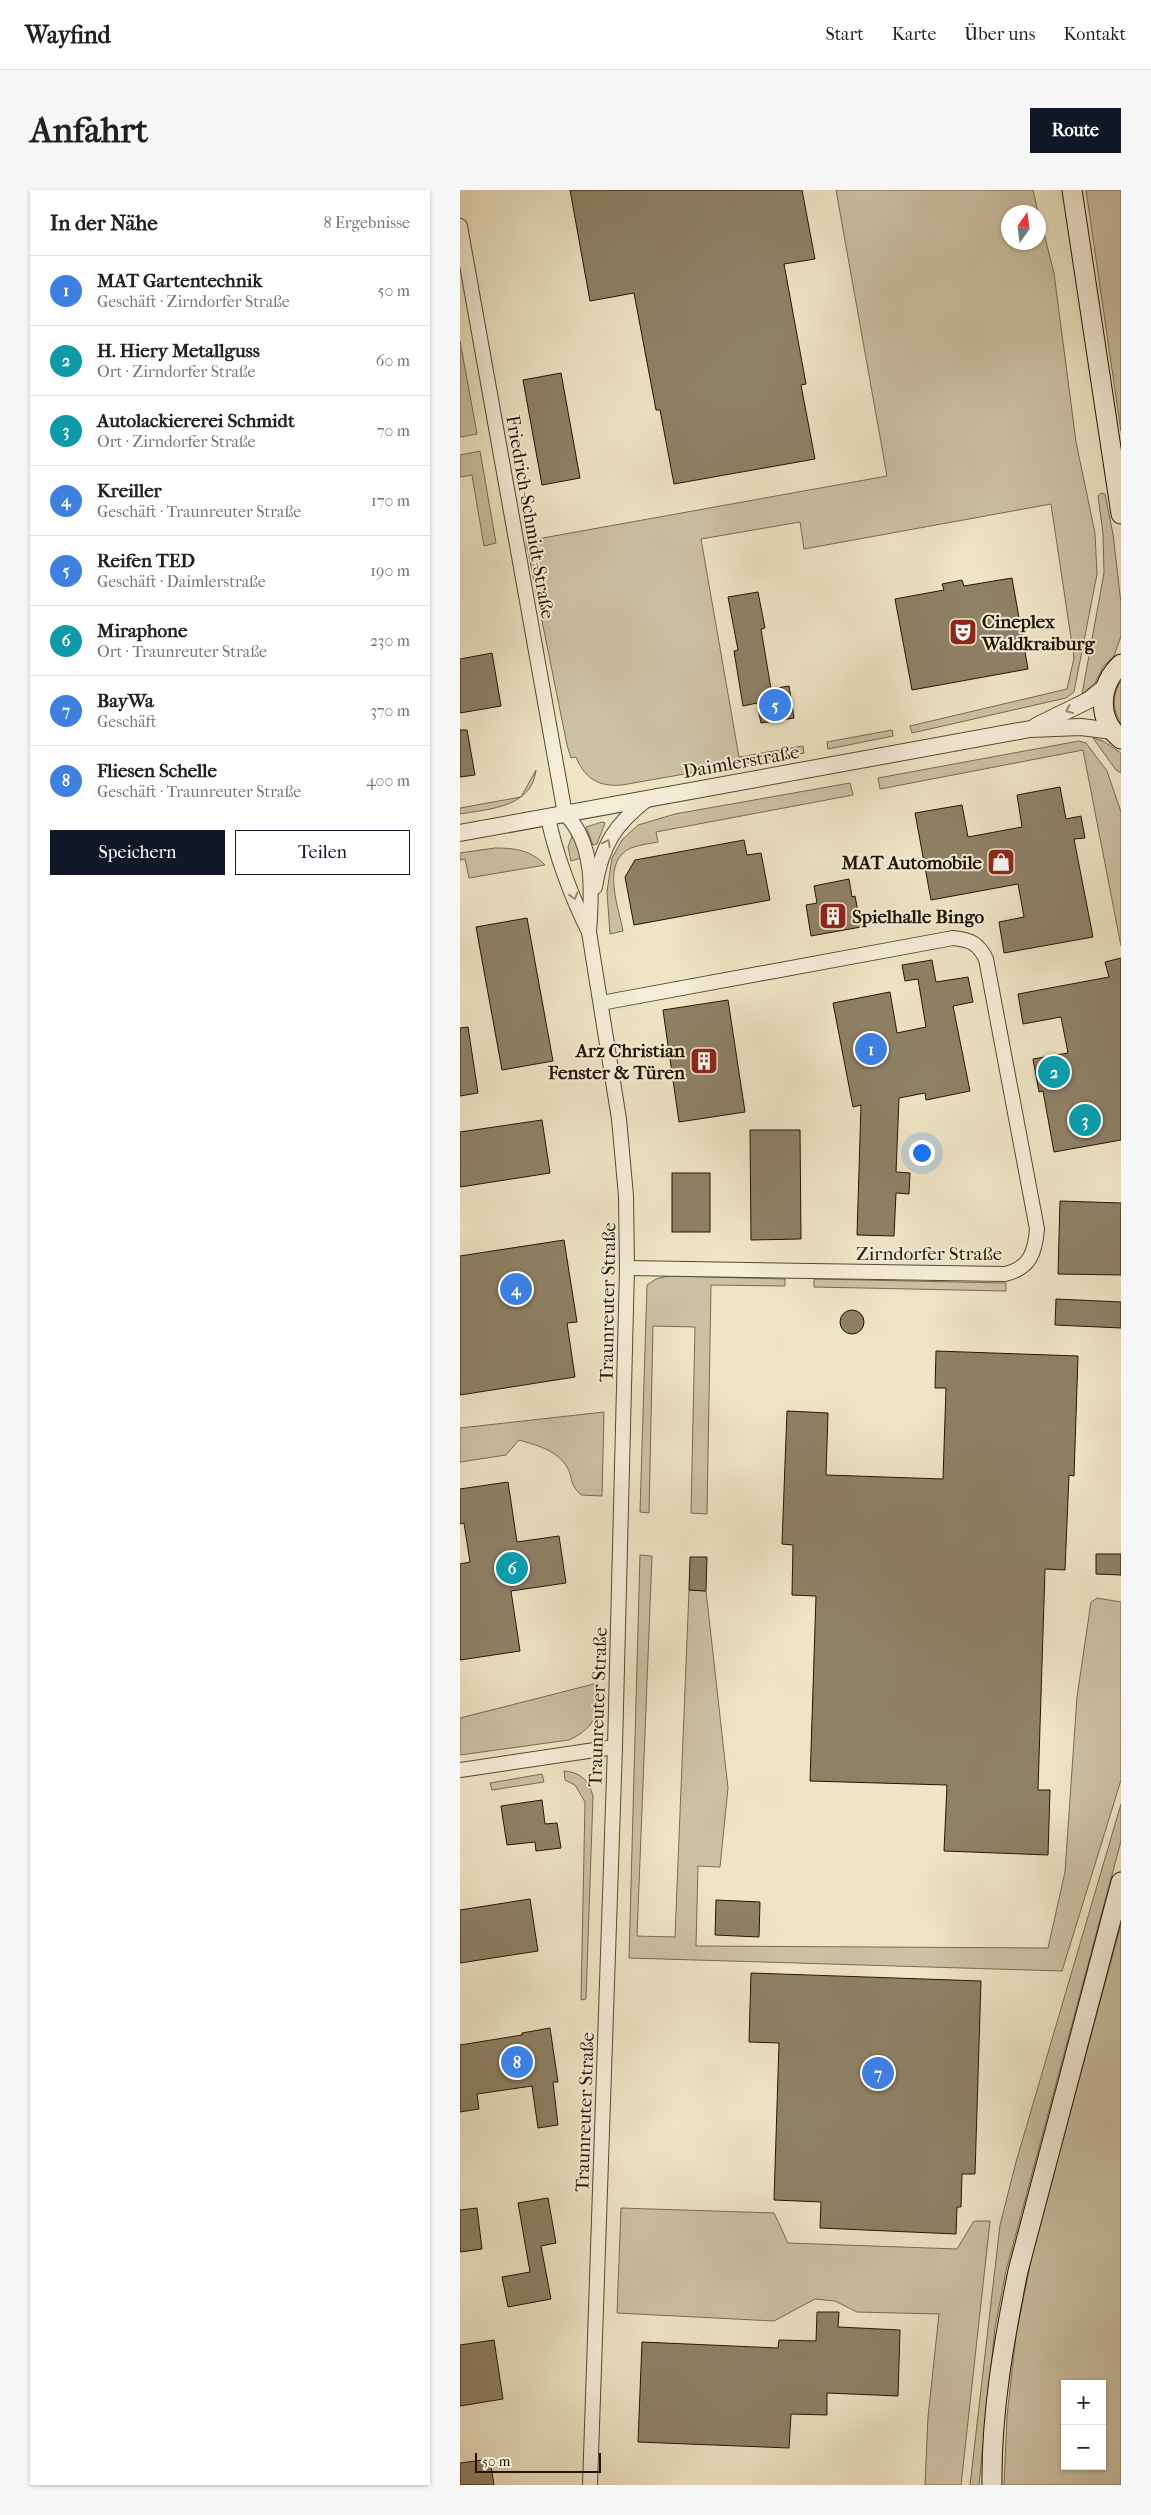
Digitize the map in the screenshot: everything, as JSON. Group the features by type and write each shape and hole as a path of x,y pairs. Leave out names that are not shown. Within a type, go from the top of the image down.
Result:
{"main road":[{"path":"1072,190 1121,514"},
{"path":"1117,735 1104,715 1103,706 1108,678 1121,664"},
{"path":"992,2485 996,2410 1005,2335 1018,2270 1121,1882"}],"street":[{"name":"Friedrich-Schmidt-Straße","path":"460,226 565,814"},
{"name":"Daimlerstraße","path":"1030,729 1090,700 1105,687"},
{"name":"Daimlerstraße","path":"460,833 1030,729 1081,727 1117,735"},
{"name":"Traunreuter Straße","path":"590,2485 615,1747 627,1268 626,1196 619,1119 589,932 591,907 598,870 606,845 628,814 649,798"},
{"name":"Traunreuter Straße","path":"565,814 581,834 586,845 591,907"},
{"name":"Traunreuter Straße","path":"548,817 552,838 579,912 589,932"},
{"name":"Zirndorfer Straße","path":"601,1003 953,938 968,940 979,946 986,959 1036,1229 1032,1255 1017,1271 1005,1274 627,1268"},
{"path":"460,1770 615,1747"}],"shaded area":[{"path":"836,190 1033,190 1036,205 1001,205 1001,250 1046,250 1046,242 1054,273 1076,442 1095,533 1097,574 1074,692 1066,698 912,733 910,726 1067,689 1074,658 1051,504 804,549 800,522 701,539 739,757 803,746 804,753 622,785 606,785 588,776 576,757 571,758 567,745 526,541 887,476"},
{"path":"1086,190 1121,190 1121,431"},
{"path":"460,341 477,434 460,437"},
{"path":"480,451 496,543 484,546 472,475 460,477 460,455"},
{"path":"1101,493 1105,494 1113,534 1121,603 1121,636 1114,656 1103,667 1095,683 1082,694 1104,573 1103,533 1098,496"},
{"path":"1121,681 1121,724 1114,702"},
{"path":"892,730 893,736 828,749 827,742"},
{"path":"1093,738 1103,741 1121,753 1121,773 1116,770"},
{"path":"1079,741 1086,743 1107,771 1121,812 1121,946 1083,750 880,789 878,778"},
{"path":"536,770 533,782 522,796"},
{"path":"850,783 853,795 656,832 658,842 627,850 619,857 615,866 614,877 614,888 623,931 610,934 607,892 612,858 622,840 638,825 675,814"},
{"path":"520,797 496,808 460,814 460,808"},
{"path":"602,822 605,823 597,844 593,845 586,827"},
{"path":"572,836 574,836 581,858 571,861 568,847"},
{"path":"495,848 528,853 545,865 469,878 465,859 460,860 460,853"},
{"path":"668,1276 785,1279 785,1286 711,1285 707,1514 691,1513 695,1327 653,1326 649,1513 640,1512 647,1285 656,1279"},
{"path":"814,1279 1006,1283 1006,1291 814,1287"},
{"path":"604,1412 602,1496 581,1495 574,1487 567,1467 558,1456 546,1449 519,1440 506,1455 460,1462 460,1428"},
{"path":"640,1555 652,1556 637,1936 675,1937 689,1590 706,1591 728,1788 720,1867 698,1866 696,1946 1048,1948 1065,1872 1077,1697 1091,1602 1097,1598 1121,1602 1121,1780 1062,1971 629,1958"},
{"path":"598,1683 598,1703 594,1718 591,1724 579,1735 569,1740 460,1755 460,1718"},
{"path":"564,1771 575,1773 583,1778 589,1785 593,1796 586,1999 581,2000 585,1802 575,1785 565,1780"},
{"path":"542,1774 544,1782 492,1790 490,1783"},
{"path":"1121,1804 1121,1841 1006,2271 995,2328 979,2485 970,2485 1000,2225 1016,2162"},
{"path":"1121,1924 1121,2485 1004,2485 1007,2416 1016,2335 1033,2251"},
{"path":"621,2208 774,2213 788,2243 957,2249 974,2221 990,2221 961,2485 925,2485 928,2417 939,2314 857,2312 835,2301 815,2299 774,2321 617,2313"}],"building":[{"path":"570,190 802,190 815,259 784,264 806,384 801,385 815,459 674,484 660,410 656,410 634,293 590,301"},
{"path":"561,373 580,478 542,485 523,380"},
{"name":"Cineplex Waldkraiburg","path":"1012,578 1028,669 912,690 895,599 944,590 942,584 962,580 964,586"},
{"path":"758,592 765,628 761,629 771,689 789,686 794,718 761,723 757,703 743,706 734,651 738,650 728,597"},
{"path":"492,653 501,706 460,713 460,659"},
{"path":"460,730 467,730 475,775 460,777"},
{"name":"MAT Automobile","path":"1060,787 1066,819 1081,816 1085,838 1074,839 1093,937 1004,953 999,922 1024,917 1018,884 931,900 915,813 962,805 968,837 1022,827 1017,795"},
{"path":"744,840 747,855 761,853 770,900 634,925 625,877 635,860"},
{"name":"Spielhalle Bingo","path":"849,879 852,897 855,896 861,927 811,936 806,905 817,903 814,886"},
{"path":"527,918 553,1061 502,1070 476,927"},
{"path":"1121,958 1121,1140 1054,1152 1043,1091 1039,1092 1033,1059 1068,1053 1061,1017 1023,1024 1018,994 1109,977 1105,962"},
{"path":"932,960 936,982 968,977 973,1002 953,1006 970,1091 926,1100 925,1093 899,1098 896,1172 910,1173 909,1194 896,1193 894,1236 857,1235 861,1105 853,1107 833,1003 890,992 897,1033 926,1027 918,979 905,981 902,965"},
{"name":"Arz Christian Fenster & Türen","path":"728,1000 745,1112 679,1122 663,1010"},
{"path":"468,1027 478,1093 460,1096 460,1028"},
{"path":"542,1120 550,1173 460,1187 460,1132"},
{"path":"750,1130 800,1130 801,1239 751,1240"},
{"path":"672,1173 710,1173 710,1232 672,1232"},
{"path":"1060,1201 1121,1203 1121,1275 1058,1274"},
{"path":"564,1240 577,1322 567,1323 575,1377 460,1395 460,1256"},
{"path":"1056,1299 1121,1302 1121,1328 1055,1325"},
{"path":"852,1310 860,1314 864,1322 860,1330 852,1334 844,1330 840,1322 844,1314"},
{"path":"936,1351 1078,1356 1074,1476 1069,1475 1065,1570 1045,1569 1038,1790 1050,1790 1048,1855 944,1851 947,1785 810,1781 816,1596 792,1595 793,1545 782,1544 787,1411 828,1413 826,1475 943,1479 946,1388 935,1388"},
{"path":"508,1482 517,1542 559,1536 566,1583 511,1591 520,1651 460,1660 460,1564 470,1562 464,1523 460,1524 460,1489"},
{"path":"1096,1554 1121,1554 1121,1575 1096,1574"},
{"path":"690,1557 707,1557 706,1591 689,1590"},
{"path":"542,1800 545,1824 557,1823 561,1848 536,1851 535,1842 507,1845 501,1806"},
{"path":"530,1899 538,1951 460,1963 460,1910"},
{"path":"716,1900 760,1902 759,1937 715,1935"},
{"path":"751,1973 981,1981 975,2174 962,2174 961,2207 957,2207 956,2234 820,2228 821,2202 774,2200 779,2043 749,2042"},
{"path":"550,2028 558,2082 553,2082 558,2125 538,2128 532,2086 477,2094 479,2109 460,2112 460,2045 522,2035 522,2033"},
{"path":"548,2198 556,2243 541,2246 551,2299 508,2307 502,2277 530,2272 518,2203"},
{"path":"477,2208 482,2249 460,2252 460,2210"},
{"path":"817,2312 839,2312 838,2327 900,2330 898,2396 827,2393 827,2415 791,2414 789,2448 638,2442 642,2342 778,2348 779,2340 816,2341"},
{"path":"494,2340 503,2399 460,2406 460,2345"},
{"path":"490,2459 494,2485 460,2485 460,2463"}],"place":[{"name":"Cineplex Waldkraiburg","path":"963,632"},
{"name":"Reifen TED","path":"775,705"},
{"name":"MAT Automobile","path":"1001,862"},
{"name":"Spielhalle Bingo","path":"833,916"},
{"name":"MAT Gartentechnik","path":"871,1049"},
{"name":"Arz Christian Fenster & Türen","path":"704,1061"},
{"name":"H. Hiery Metallguss","path":"1054,1072"},
{"name":"Autolackiererei Schmidt","path":"1085,1120"},
{"name":"Kreiller","path":"516,1289"},
{"name":"Miraphone","path":"512,1568"},
{"name":"Fliesen Schelle","path":"517,2062"},
{"name":"BayWa","path":"878,2073"}]}
